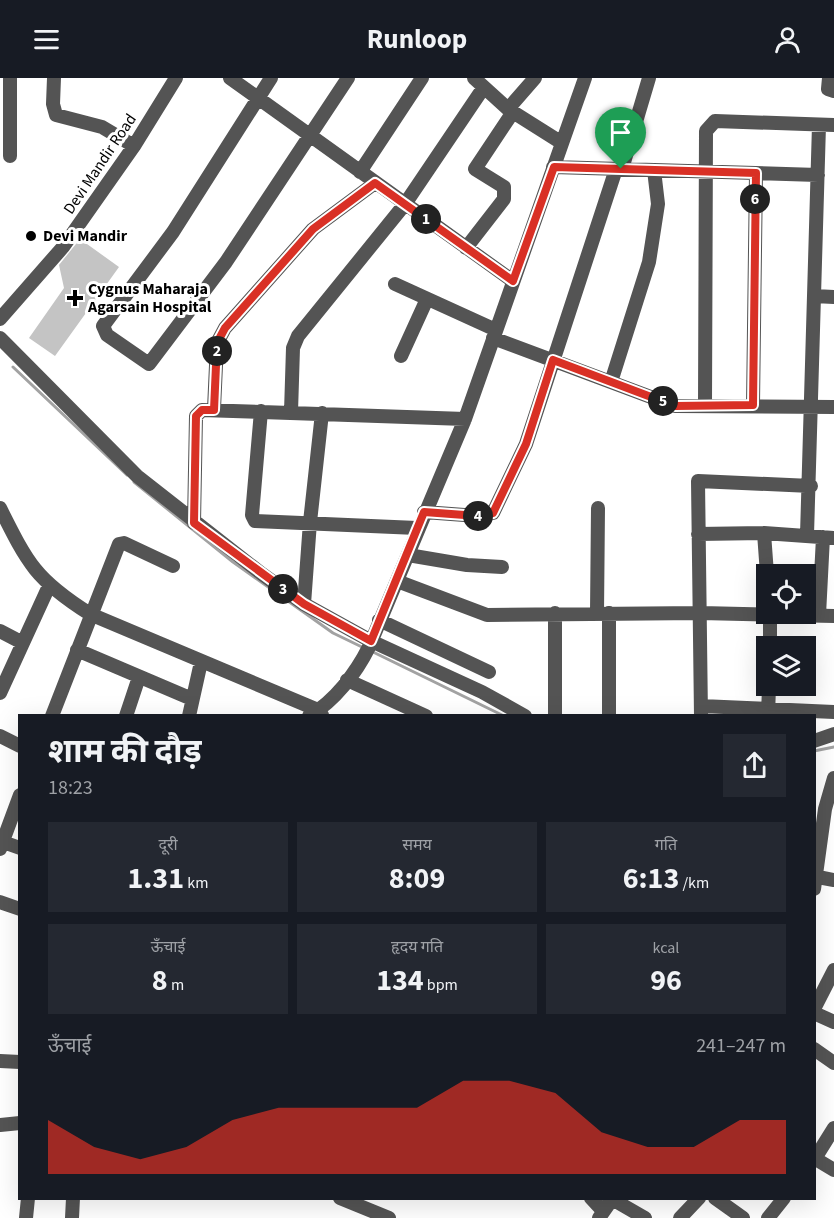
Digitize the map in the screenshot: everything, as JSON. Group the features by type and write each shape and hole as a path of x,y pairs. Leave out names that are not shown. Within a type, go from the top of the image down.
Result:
{"street":[{"path":"10,78 10,156"},
{"path":"54,78 53,104 56,115 94,124 134,146"},
{"name":"Devi Mandir Road","path":"0,320 63,247 134,146 176,78"},
{"path":"230,78 256,99 513,281"},
{"path":"271,78 173,231 102,326 107,335 149,364 226,262 308,135 348,78"},
{"path":"360,172 423,78"},
{"path":"466,248 504,199 504,187 475,169 510,110 535,78"},
{"path":"0,508 32,567 49,586 90,614 316,714 361,663 408,555 417,528 465,419 585,78"},
{"path":"424,512 478,516 493,513 526,444 649,78"},
{"path":"829,78 828,89 834,91"},
{"path":"291,412 293,348 298,336 405,204 479,83 510,110 562,143"},
{"path":"705,406 706,131 715,121 834,125"},
{"path":"807,535 811,486 819,125"},
{"path":"554,167 818,175"},
{"path":"611,382 649,262 658,204 654,170"},
{"path":"753,405 756,173"},
{"path":"214,410 217,343 225,328 313,229 375,183"},
{"path":"395,284 494,334 553,360 675,406 811,405 834,407"},
{"path":"814,296 834,297"},
{"path":"401,356 427,299"},
{"path":"0,338 137,476 194,523 304,604 370,644 482,692 521,714"},
{"path":"194,523 196,416 202,410 465,419"},
{"path":"261,411 252,518 259,522 310,522 417,528"},
{"path":"304,604 322,413"},
{"path":"811,486 702,479 697,484 701,711 834,712"},
{"path":"598,508 609,714"},
{"path":"699,534 765,533 829,538 819,615"},
{"path":"765,533 767,564"},
{"path":"53,714 90,614 120,543 172,566"},
{"path":"408,555 467,565 502,567"},
{"path":"397,581 477,613 756,614"},
{"path":"0,693 21,642 49,586"},
{"path":"555,613 555,714"},
{"path":"816,615 834,616"},
{"path":"379,620 489,672"},
{"path":"0,631 21,642"},
{"path":"77,650 139,677 194,710 201,662"},
{"path":"127,714 139,677"},
{"path":"347,680 418,714"},
{"path":"769,696 769,712"},
{"path":"816,740 834,734"},
{"path":"0,736 18,745"},
{"path":"834,778 824,816 816,883 834,880"},
{"path":"18,797 6,807 2,845 18,848"},
{"path":"0,902 18,908"},
{"path":"816,1007 834,970"},
{"path":"816,1012 834,1022"},
{"path":"816,1050 834,1063"},
{"path":"0,1060 18,1062"},
{"path":"0,1125 18,1123"},
{"path":"816,1157 834,1128"},
{"path":"816,1160 834,1170"},
{"path":"26,1218 28,1200"},
{"path":"72,1218 74,1200"},
{"path":"344,1200 373,1214 389,1218"},
{"path":"592,1200 601,1214 611,1200"},
{"path":"614,1200 645,1218"},
{"path":"680,1218 697,1200"},
{"path":"718,1200 743,1218"},
{"path":"768,1218 782,1200"}],"building":[{"path":"80,239 119,267 55,356 29,338 64,288 59,265"}],"waterway":[{"path":"13,367 127,475"},
{"path":"134,482 233,562 333,633 364,648"},
{"path":"373,652 500,714"},
{"path":"816,751 834,747"}],"place":[{"name":"Devi Mandir","path":"31,236"},
{"name":"Cygnus Maharaja Agarsain Hospital","path":"75,298"}],"route":[{"path":"554,167 621,169 756,173 753,405 675,406 553,360 526,444 493,513 478,516 424,512 371,641 304,604 194,523 196,416 202,410 214,410 219,336 313,229 375,183 513,281 554,167"}]}
